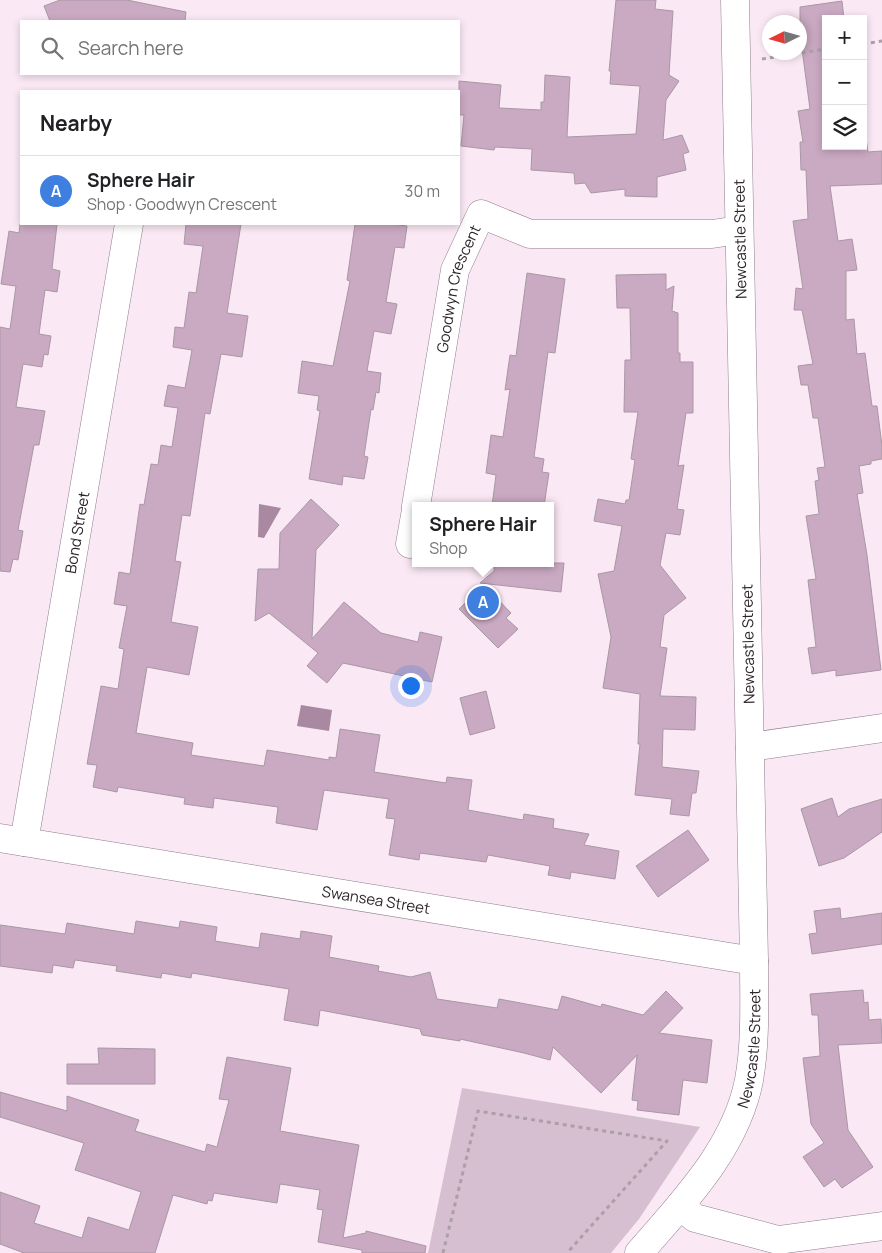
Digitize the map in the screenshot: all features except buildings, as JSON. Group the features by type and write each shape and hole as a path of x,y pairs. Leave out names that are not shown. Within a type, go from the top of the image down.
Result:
{"street":[{"name":"Newcastle Street","path":"639,1253 680,1206 715,1160 730,1134 742,1106 749,1080 753,1047 754,961 735,0"},
{"name":"Goodwyn Crescent","path":"417,502 455,270 481,214 530,234 712,234 740,230"},
{"name":"Bond Street","path":"12,840 129,225"},
{"path":"410,544 412,533"},
{"path":"750,747 882,728"},
{"name":"Swansea Street","path":"12,840 754,961"},
{"path":"680,1206 694,1218 778,1240 882,1226"}],"path":[{"path":"867,43 882,41"},
{"path":"736,61 822,50"},
{"path":"442,1253 478,1111 666,1141 568,1253"}],"shaded area":[{"path":"259,504 281,508 264,538 258,537"},
{"path":"301,705 332,710 329,731 297,726"},
{"path":"462,1088 700,1127 639,1219 611,1253 428,1253"}],"place":[{"name":"Sphere Hair","path":"483,602"}]}
